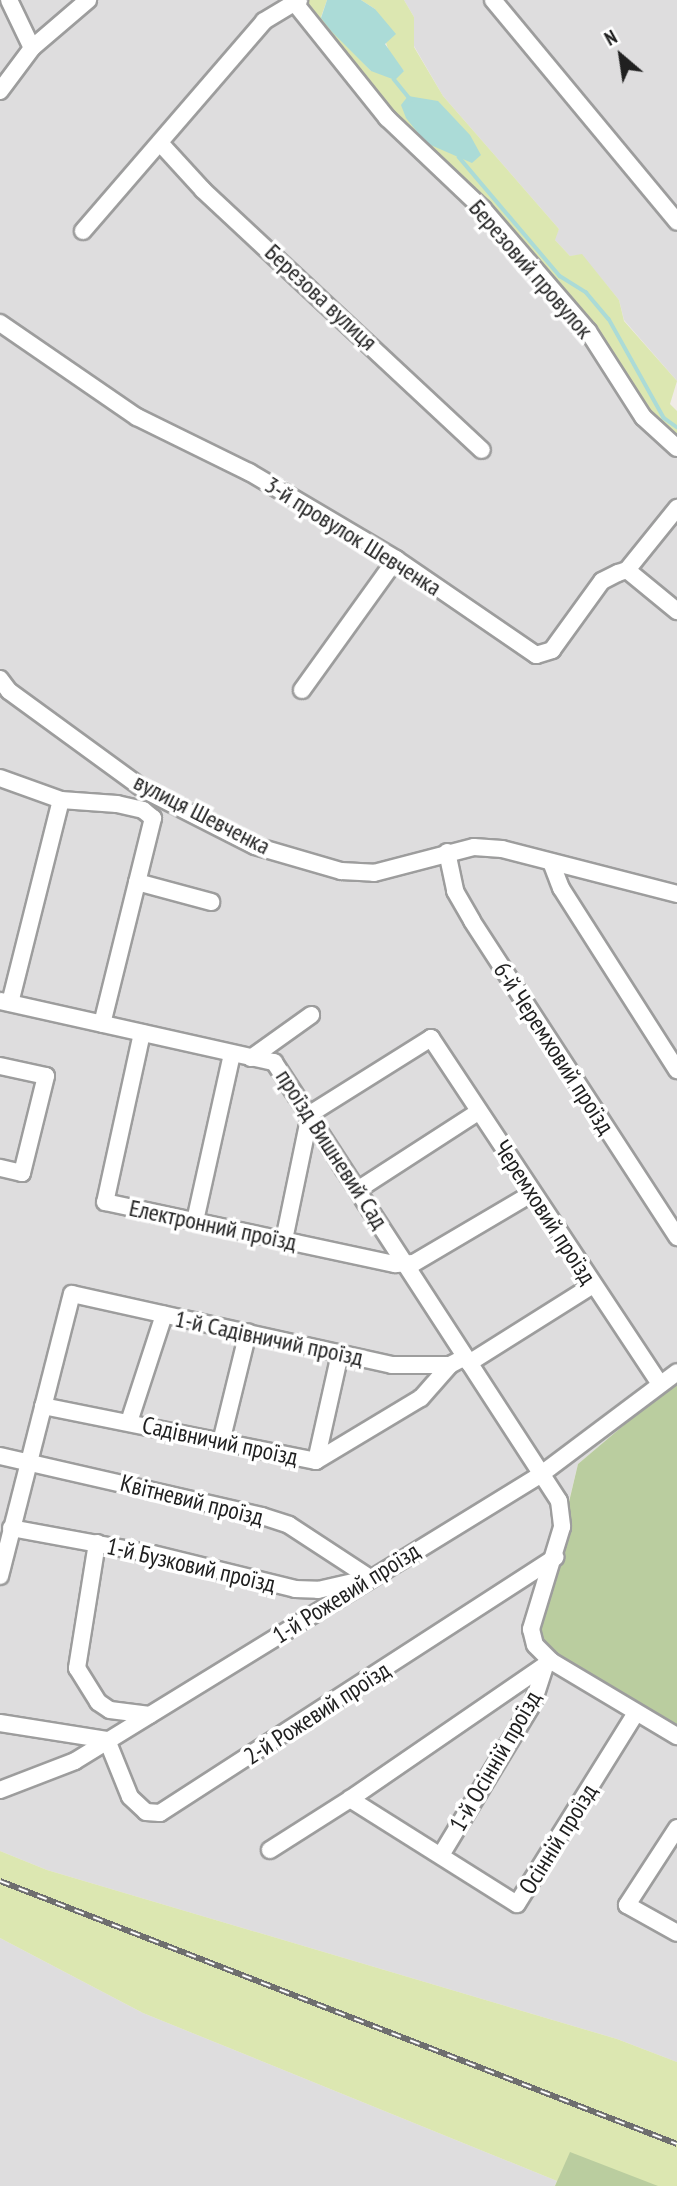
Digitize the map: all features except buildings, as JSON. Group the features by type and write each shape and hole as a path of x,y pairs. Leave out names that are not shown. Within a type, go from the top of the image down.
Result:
{"street":[{"path":"9,0 32,48"},
{"path":"0,91 32,48 89,0"},
{"path":"493,0 677,222"},
{"path":"83,231 161,144 264,21 297,1"},
{"name":"Березовий провулок","path":"297,1 387,118 483,209 587,331 643,417 677,448"},
{"name":"Березова вулиця","path":"161,144 203,190 482,450"},
{"name":"3-й провулок Шевченка","path":"0,323 137,417 249,472 397,559 537,655 552,650 603,581 627,570"},
{"path":"677,508 627,570 677,611"},
{"path":"302,690 397,559"},
{"name":"вулиця Шевченка","path":"3,691 145,790 255,846 341,871 373,873 447,852 474,847 502,849 677,894"},
{"path":"0,778 61,800 117,804 143,810 153,818 102,1024"},
{"path":"5,1002 61,800"},
{"name":"6-й Черемховий проїзд","path":"447,852 455,891 472,921 677,1237"},
{"path":"551,862 561,888 677,1070"},
{"path":"137,882 211,902"},
{"name":"проїзд Вишневий Сад","path":"5,1002 274,1062 359,1189 562,1510 555,1557 531,1633 548,1663"},
{"path":"251,1058 312,1015"},
{"name":"Електронний проїзд","path":"142,1033 106,1202 406,1264"},
{"name":"Черемховий проїзд","path":"310,1114 431,1038 660,1384"},
{"path":"195,1221 232,1054"},
{"path":"0,1066 46,1076 22,1173 0,1168"},
{"path":"359,1189 478,1112"},
{"path":"285,1240 310,1114"},
{"path":"406,1264 533,1193"},
{"name":"1-й Садівничий проїзд","path":"43,1406 72,1294 392,1365 450,1365 467,1360 593,1285"},
{"path":"129,1422 163,1315"},
{"path":"221,1442 248,1332"},
{"path":"316,1461 340,1354"},
{"name":"Садівничий проїзд","path":"43,1406 316,1461 421,1398 450,1365"},
{"name":"1-й Рожевий проїзд","path":"0,1790 62,1767 540,1475 677,1372"},
{"path":"0,1576 26,1461 43,1406"},
{"name":"Квітневий проїзд","path":"0,1456 262,1516 289,1525 370,1578"},
{"name":"1-й Бузковий проїзд","path":"11,1528 97,1543 295,1589 318,1590 370,1578"},
{"path":"97,1543 77,1668 99,1702 110,1710 149,1715"},
{"name":"2-й Рожевий проїзд","path":"107,1740 130,1797 146,1812 160,1814 555,1557"},
{"path":"270,1850 350,1799 548,1663 677,1736"},
{"name":"1-й Осінній проїзд","path":"441,1855 533,1703 548,1663"},
{"name":"Осінній проїзд","path":"350,1799 517,1904 636,1713"},
{"path":"0,1723 107,1740"},
{"path":"677,1829 627,1905 677,1933"}],"shaded area":[{"path":"0,0 300,0 485,205 677,444 677,887 473,839 373,865 341,864 258,839 149,784 10,682 0,669"},
{"path":"404,0 677,0 677,381 624,320 619,300 582,255 570,256 554,239 559,229 443,96 414,46 414,17"},
{"path":"0,689 253,851 340,880 379,882 474,854 501,855 677,901 677,1380 578,1464 555,1557 677,1736 677,2062 617,2039 47,1870 0,1851"},
{"path":"0,1938 143,2013 557,2181 555,2186 0,2186"}],"green space":[{"path":"300,0 327,0 321,17 371,71 404,71 390,55 375,9 361,0 404,0 414,17 414,47 443,96 559,229 555,240 570,256 582,254 619,300 624,321 677,381 670,404 677,411 677,444 665,435 590,330 416,145"},
{"path":"677,1380 677,1736 535,1645 578,1464"},
{"path":"0,1851 47,1870 617,2039 677,2062 677,2186 555,2186 557,2181 143,2013 0,1938"},
{"path":"570,2152 658,2186 555,2186"}],"water":[{"path":"327,0 361,0 375,9 396,34 385,44 404,71 395,80 371,71 332,32 321,18"},
{"path":"408,96 438,101 470,135 481,155 472,163 426,143 406,118 401,105"}],"waterway":[{"path":"394,79 411,100"},
{"path":"459,157 560,276 586,292 609,319 664,418 677,427"}],"railway":[{"path":"0,1881 677,2144"}]}
